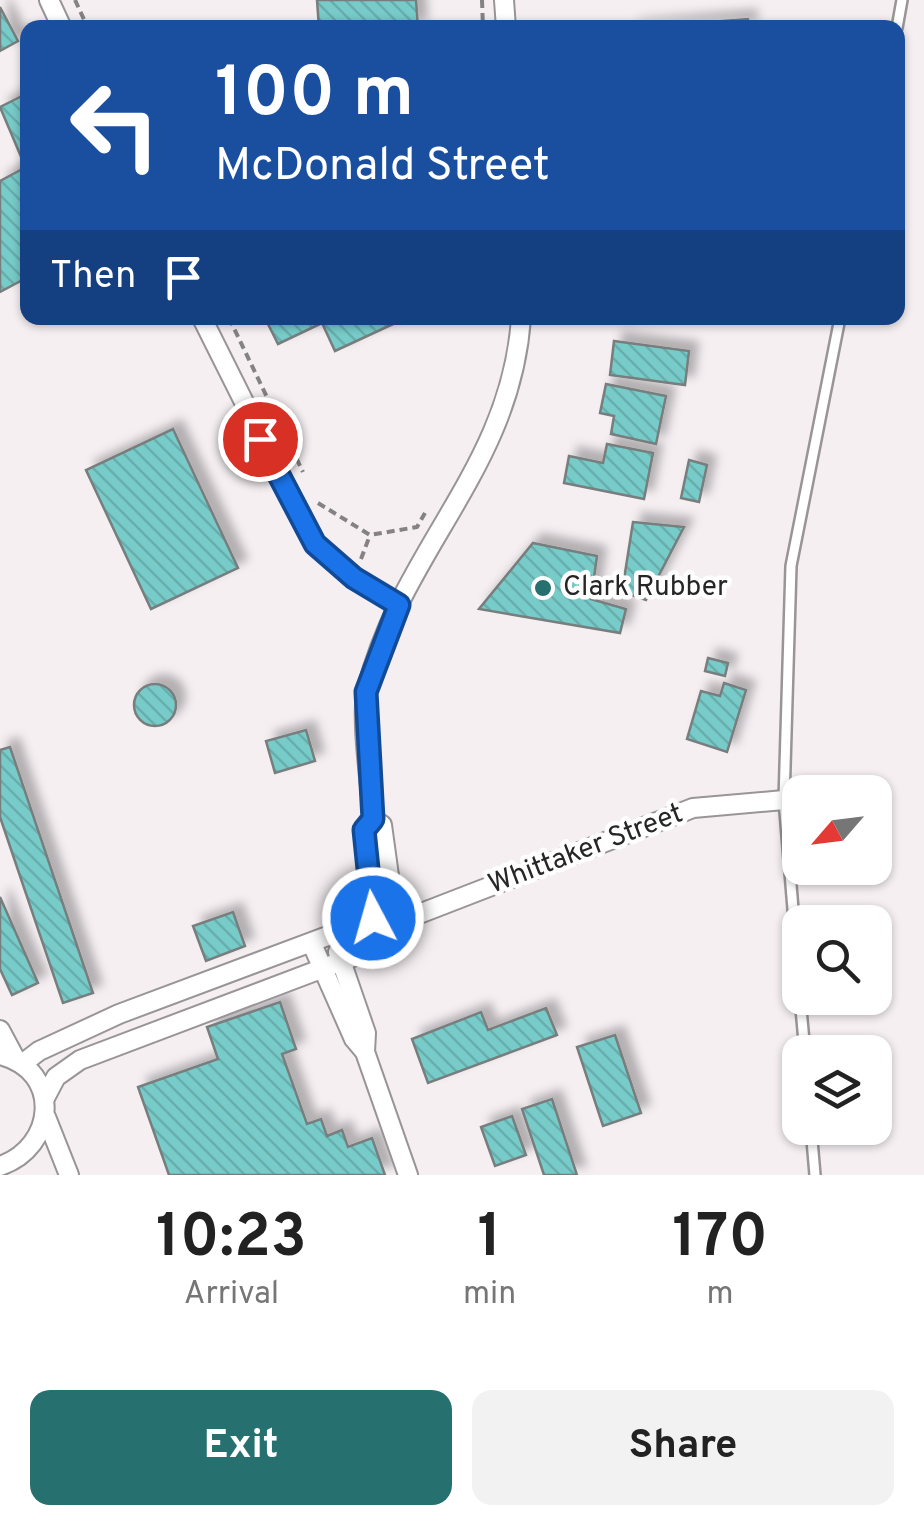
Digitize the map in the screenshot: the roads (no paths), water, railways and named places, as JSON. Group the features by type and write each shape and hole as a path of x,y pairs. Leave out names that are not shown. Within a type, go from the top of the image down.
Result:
{"street":[{"path":"206,325 315,544 354,578 399,605"},
{"path":"373,918 364,830 373,819 366,692 399,605 436,532 492,440 513,383 520,325"},
{"name":"Whittaker Street","path":"0,1166 32,1148 56,1077 80,1060 342,963 387,944 393,924 693,808 782,800"},
{"path":"13,1060 119,1014 373,918 393,924 382,825 373,819"},
{"path":"332,936 366,1032 366,1052"},
{"path":"312,944 366,1052 408,1175"},
{"path":"0,1030 13,1060 36,1078 69,1175"}],"lane":[{"path":"785,775 791,566 839,325"},
{"path":"812,1145 815,1175"}],"place":[{"name":"Clark Rubber","path":"543,588"}]}
